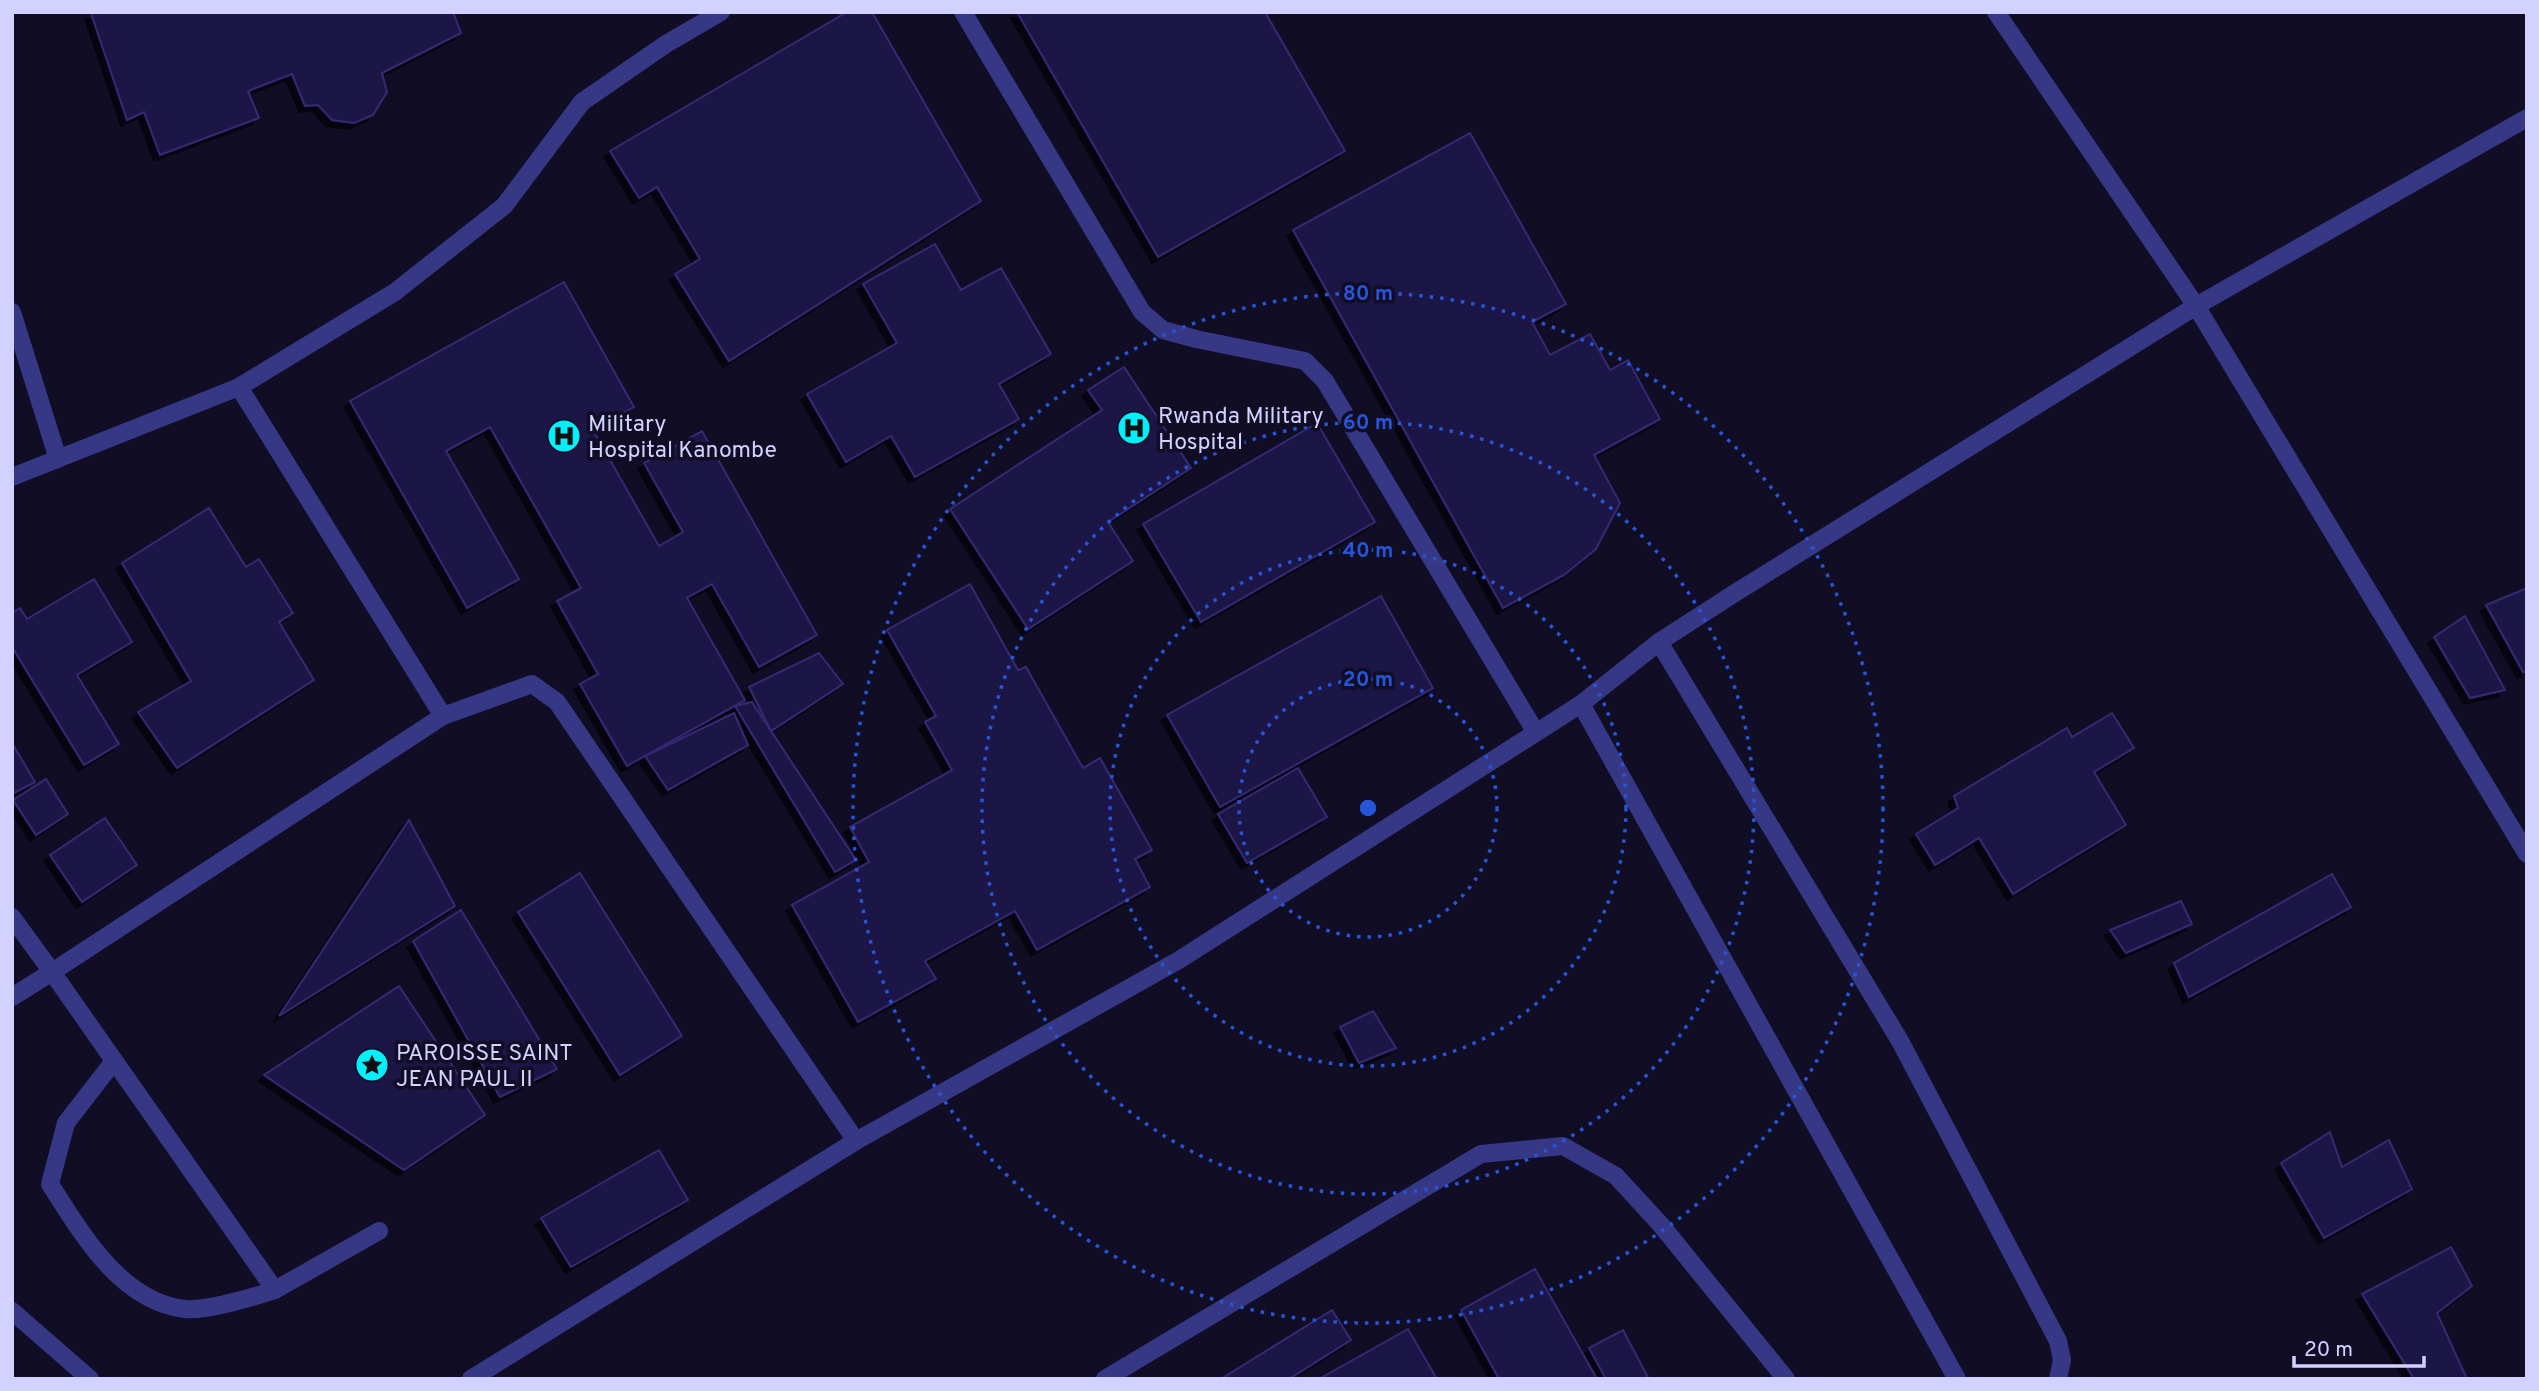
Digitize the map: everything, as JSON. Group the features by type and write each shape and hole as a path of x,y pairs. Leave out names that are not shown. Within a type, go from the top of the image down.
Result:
{"street":[{"path":"12,477 239,387 395,292 504,206 582,102 666,44 720,12"},
{"path":"963,12 1142,312 1163,330 1304,361 1325,381 1535,731"},
{"path":"1996,12 2196,306 2527,854"},
{"path":"471,1379 856,1141 1179,960 1581,704 1659,642 2196,306 2527,118"},
{"path":"12,312 58,459"},
{"path":"239,387 443,716"},
{"path":"1659,642 1900,1041 2058,1341 2062,1360 2058,1379"},
{"path":"12,997 443,716 532,684 557,702 856,1141"},
{"path":"1581,704 1957,1379"},
{"path":"12,917 275,1290"},
{"path":"114,1061 66,1123 50,1184 86,1240 138,1294 185,1309 250,1298 275,1290 379,1231"},
{"path":"1105,1379 1481,1154 1563,1146 1616,1176 1661,1224 1786,1379"},
{"path":"12,1311 90,1379"}],"building":[{"path":"453,12 461,33 382,73 387,92 373,115 354,123 332,120 318,105 305,106 292,74 248,91 259,118 160,155 144,112 127,120 91,13"},
{"path":"847,12 872,12 981,201 729,361 675,274 700,259 657,187 639,198 610,151"},
{"path":"1017,12 1265,12 1345,151 1158,257"},
{"path":"1470,133 1566,304 1532,322 1550,355 1590,334 1610,370 1628,360 1660,419 1594,455 1620,503 1596,549 1564,575 1503,608 1293,230"},
{"path":"935,244 961,290 1001,268 1051,354 999,384 1019,419 915,477 891,436 846,462 807,394 897,343 863,284"},
{"path":"564,282 634,407 593,430 659,546 683,532 644,463 702,431 817,635 759,667 712,584 687,598 745,700 627,766 580,684 598,674 557,601 581,588 490,427 446,451 519,579 467,608 350,401"},
{"path":"1124,367 1191,468 1108,522 1133,561 1028,629 950,509 1102,410 1088,390"},
{"path":"1317,423 1375,522 1201,622 1143,524"},
{"path":"209,508 246,567 259,559 293,613 279,622 314,680 177,768 138,712 191,681 122,563"},
{"path":"94,579 132,642 77,675 119,744 84,765 12,647 12,613 20,608 27,619"},
{"path":"970,584 1018,670 1026,667 1083,768 1100,758 1152,850 1135,859 1150,887 1037,950 1015,911 925,961 936,979 858,1022 792,905 869,862 850,827 952,770 925,722 936,716 887,630"},
{"path":"2527,588 2527,671 2523,672 2486,605"},
{"path":"1381,596 1433,688 1220,807 1167,715"},
{"path":"2465,616 2505,690 2470,698 2434,637"},
{"path":"819,653 843,684 771,731 749,687"},
{"path":"752,702 856,860 835,872 735,706"},
{"path":"734,713 748,745 668,790 645,756"},
{"path":"2112,713 2134,748 2094,772 2126,825 2013,894 1979,838 1935,865 1916,834 1958,808 1954,796 2067,728 2072,737"},
{"path":"12,743 35,782 12,794"},
{"path":"1298,768 1327,817 1247,863 1218,814"},
{"path":"46,779 68,814 36,835 13,800"},
{"path":"105,818 137,865 82,902 50,855"},
{"path":"409,820 455,906 279,1016"},
{"path":"580,873 682,1036 620,1075 518,912"},
{"path":"2332,874 2351,907 2189,997 2174,963"},
{"path":"2181,901 2192,924 2126,953 2110,930"},
{"path":"461,910 557,1069 500,1097 413,941"},
{"path":"399,986 485,1115 404,1170 264,1075"},
{"path":"1373,1011 1396,1048 1359,1063 1340,1027"},
{"path":"2330,1132 2342,1167 2389,1140 2412,1189 2324,1238 2281,1163"},
{"path":"659,1150 688,1200 571,1267 541,1218"},
{"path":"2451,1247 2472,1286 2437,1313 2467,1379 2414,1379 2362,1294"},
{"path":"1535,1269 1597,1379 1499,1379 1461,1310"},
{"path":"1332,1310 1351,1340 1289,1379 1221,1379"},
{"path":"1408,1329 1437,1379 1319,1379"},
{"path":"1623,1330 1649,1379 1606,1379 1589,1348"}],"place":[{"name":"Rwanda Military Hospital","path":"1134,428"},
{"name":"Military Hospital Kanombe","path":"564,436"},
{"name":"PAROISSE SAINT JEAN PAUL II","path":"372,1065"}]}
